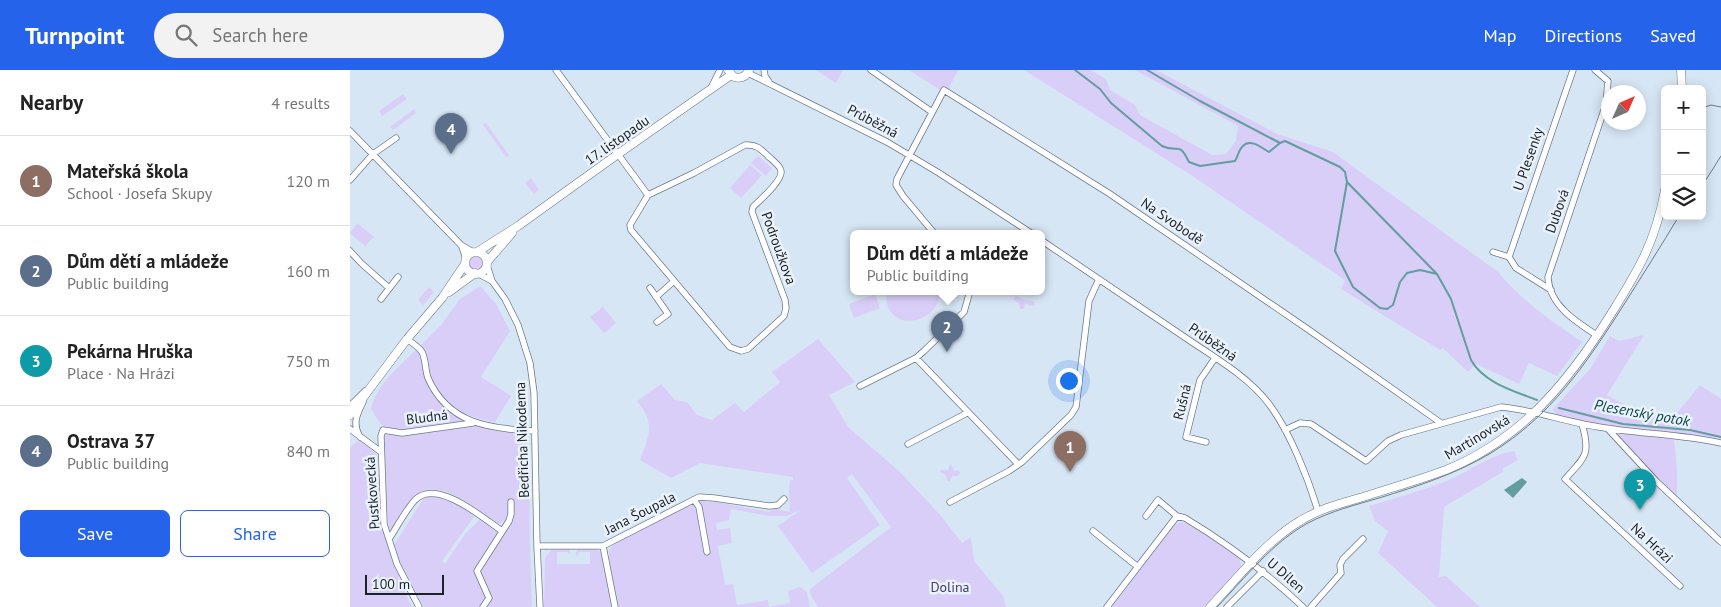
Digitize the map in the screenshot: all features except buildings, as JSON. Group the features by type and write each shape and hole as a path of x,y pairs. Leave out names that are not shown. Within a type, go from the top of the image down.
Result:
{"main road":[{"path":"1681,70 1682,85"},
{"path":"730,73 740,78 748,72"},
{"name":"17. listopadu","path":"475,252 518,226 711,89 730,73"},
{"name":"Martinovská","path":"1210,607 1252,563 1291,527 1318,511 1420,479 1464,462 1502,439 1534,413 1563,384 1598,336 1634,278 1648,251 1661,209"},
{"name":"17. listopadu","path":"487,264 518,226"},
{"path":"350,414 407,339 442,298 466,261 475,252 485,256 487,264 483,271 462,281 442,298"},
{"path":"466,261 468,270 476,273"}],"street":[{"path":"556,70 648,195"},
{"path":"711,89 720,70"},
{"path":"764,70 770,84"},
{"path":"871,70 932,112"},
{"name":"U Plesenky","path":"1509,257 1572,70"},
{"name":"Dubová","path":"1551,290 1548,281 1549,271 1606,104 1608,81 1595,70"},
{"name":"Průběžná","path":"748,72 849,122 910,156 959,185 1026,230"},
{"name":"Na Svobodě","path":"931,230 896,185 897,179 944,90 1110,194 1441,423"},
{"path":"350,131 461,245 475,252"},
{"path":"350,180 373,154 396,138"},
{"name":"Podroužkova","path":"745,145 760,148 781,168 782,173 779,179 753,207 752,212 785,300 785,313 748,349 741,351 730,347 631,230 630,225 648,195 745,145"},
{"name":"Průběžná","path":"1045,243 1247,381 1277,416 1285,430 1318,511"},
{"path":"461,245 466,261"},
{"path":"350,250 360,263 389,288"},
{"path":"1492,252 1509,257 1516,268 1551,290 1567,314 1598,336"},
{"name":"Bedřicha Nikodema","path":"487,264 492,281 513,314 529,357 533,382 540,607"},
{"name":"Bedřicha Nikodema","path":"476,273 492,281"},
{"path":"381,299 398,277"},
{"path":"950,502 1009,471 1034,451 1071,416 1076,407 1088,301 1099,279"},
{"path":"656,297 674,282"},
{"path":"650,288 668,314 657,322"},
{"path":"860,386 916,358 964,312 970,295"},
{"path":"407,339 422,351 428,377 438,398 456,414 473,423 535,431"},
{"path":"916,358 1018,464"},
{"name":"Rušná","path":"1206,442 1186,437 1200,380 1215,358"},
{"path":"350,406 372,385"},
{"path":"360,437 355,427 355,422 372,385"},
{"path":"1285,430 1300,423 1312,424 1366,461 1388,441 1401,435 1501,407 1608,429 1721,443"},
{"path":"908,444 967,412"},
{"name":"Bludná","path":"383,430 402,433 473,423"},
{"name":"Na Hrázi","path":"1582,424 1587,440 1587,449 1581,461 1565,479 1680,586"},
{"path":"350,429 381,452"},
{"path":"1608,429 1656,482 1721,542"},
{"name":"Pustkovecká","path":"383,430 381,452 384,524 397,564 419,607"},
{"path":"350,434 360,437"},
{"path":"389,539 416,499 428,493 455,499 502,530"},
{"name":"Jana Šoupala","path":"537,546 603,546 700,497 769,506 778,505 784,499"},
{"name":"Jana Šoupala","path":"694,500 699,507 707,552"},
{"name":"U Dílen","path":"1146,516 1158,500 1177,516 1185,518 1208,532 1263,571 1303,607"},
{"path":"483,607 489,598 477,571 512,514 511,502"},
{"path":"1107,607 1177,516"},
{"path":"1093,531 1138,567"},
{"name":"U Dílen","path":"1311,607 1341,573 1340,565 1343,559 1362,539"},
{"path":"603,546 614,607"},
{"path":"1227,607 1263,571"}],"green space":[{"path":"816,70 843,70 836,83"},
{"path":"909,70 958,70 948,90 942,87 940,90"},
{"path":"1024,70 1090,70 1106,79 1110,90 1135,105 1140,115 1212,155 1226,154 1236,141 1238,126 1135,70 1156,70 1277,134 1333,152 1498,272 1527,302 1582,342 1557,376 1529,363 1519,384 1476,364 1468,372 1443,348 1440,350 1341,289 1345,281 1342,278 1191,175"},
{"path":"403,94 407,99 382,116 379,111"},
{"path":"414,109 416,113 393,130 390,127"},
{"path":"486,123 509,155 506,157 483,125"},
{"path":"758,156 772,168 766,176 751,163"},
{"path":"750,165 762,175 741,198 730,188"},
{"path":"531,178 539,190 534,194 525,183"},
{"path":"357,223 374,237 365,246 350,233"},
{"path":"476,255 484,263 476,271 468,263"},
{"path":"480,286 496,304 510,331 481,377 511,396 495,422 465,413 441,395 430,376 420,346 442,324 460,299"},
{"path":"429,287 434,292 423,305 418,300"},
{"path":"875,295 880,308 854,318 849,304"},
{"path":"887,295 939,295 937,303 931,312 922,318 911,321 901,319 893,314 888,305"},
{"path":"1015,295 1025,300 1034,301 1035,305 1026,304 1023,309 1020,309 1019,303 1013,300"},
{"path":"603,307 616,323 604,333 590,317"},
{"path":"1644,335 1607,395 1640,414 1672,419 1700,385 1721,399 1721,446 1674,439 1677,497 1626,452 1610,427 1557,415 1552,410 1590,369 1610,336 1619,341"},
{"name":"Dolina","path":"818,339 855,382 829,395 848,427 900,472 942,517 962,543 971,537 974,561 1003,596 1006,607 818,607 810,594 810,589 891,527 852,474 847,478 880,525 812,573 778,526 802,509 787,516 769,516 731,509 729,520 716,523 717,530 730,528 732,543 718,546 725,585 733,584 737,605 768,600 769,607 618,607 609,551 614,543 702,499 706,502 716,502 769,512 773,508 790,512 789,491 790,480 793,480 793,477 700,463 671,478 640,460 648,437 649,423 637,401 661,384 675,400 687,402 697,415 712,420 735,403 744,412 780,382 772,372"},
{"path":"417,349 431,389 467,422 425,429 402,430 385,427 379,421 371,409 378,391"},
{"path":"477,425 526,432 528,434 531,607 485,607 492,595 480,570 513,519 514,500 510,500 508,516 505,522 498,524 461,499 440,490 430,489 418,494 395,526 392,529 389,528 385,492 384,435 402,436"},
{"path":"361,439 377,455 379,460 379,492 382,520 398,578 412,607 350,607 350,447"},
{"path":"1514,451 1518,460 1502,469 1504,471 1444,507 1439,577 1446,576 1480,607 1437,607 1378,553 1388,531 1375,521 1369,506 1447,481 1488,460"},
{"path":"950,464 953,470 959,470 960,473 958,476 952,476 949,482 946,475 940,472 941,470 948,470"},
{"path":"430,495 454,502 465,508 474,517 442,561 445,564 465,534 480,519 497,530 497,534 474,571 488,598 482,607 424,607 400,563 394,545 424,498"},
{"path":"1181,522 1191,524 1224,547 1227,546 1240,560 1240,571 1205,607 1112,607 1174,525"},
{"path":"577,548 594,548 601,552 613,607 544,607 545,558 551,550 570,549 570,555 568,552 557,552 557,564 590,564 590,552 579,552 577,556"},
{"path":"800,587 807,592 810,607 769,607 790,603 788,591"}],"shaded area":[{"path":"1522,478 1527,482 1513,498 1504,490"}],"waterway":[{"name":"Plesenský potok","path":"1075,70 1100,89 1111,103 1162,146 1183,151 1189,162 1200,166 1235,161 1240,149 1246,144 1256,144 1269,152 1285,141 1340,167 1345,172 1347,182 1335,251 1353,287 1380,308 1387,309 1393,305 1400,282 1407,273 1420,270 1437,274 1451,299 1471,360 1477,368 1500,385 1537,400"},
{"path":"1147,70 1200,101 1280,143"},
{"path":"1347,182 1436,273"},
{"name":"Plesenský potok","path":"1559,408 1623,424 1690,430 1721,437"}],"tram line":[{"path":"1706,107 1711,105 1721,107"},
{"path":"1706,180 1721,156"},
{"path":"1217,607 1271,550 1308,523 1334,512 1422,484 1464,467 1491,453 1532,423 1581,368 1623,306 1677,220"}],"place":[{"name":"Ostrava 37","path":"451,154"},
{"name":"Dům dětí a mládeže","path":"947,352"},
{"name":"Mateřská škola","path":"1070,472"},
{"name":"Pekárna Hruška","path":"1640,510"}]}
